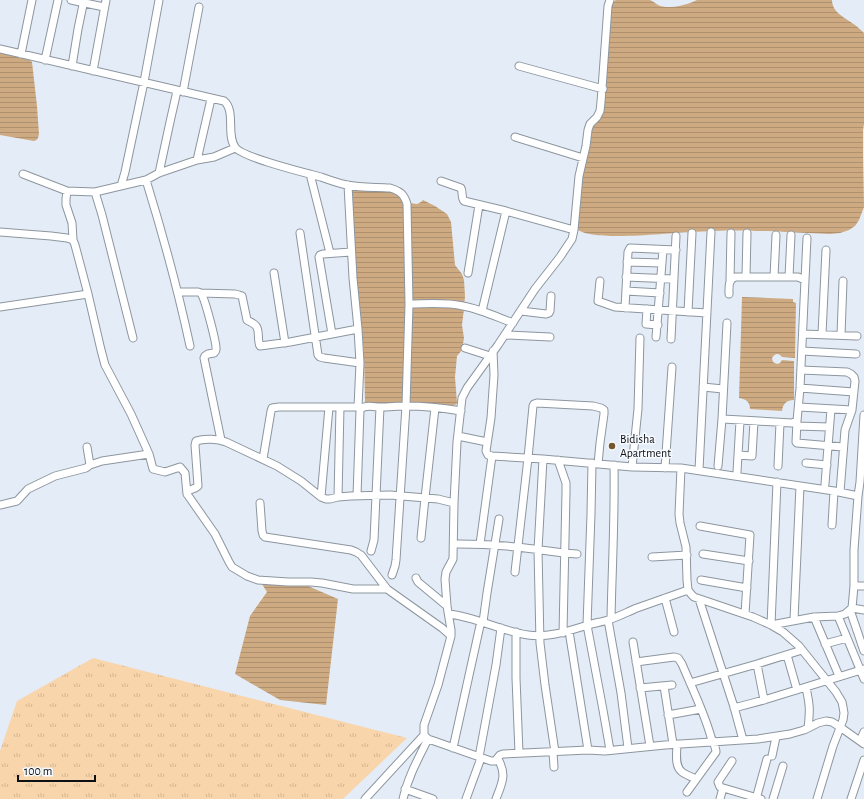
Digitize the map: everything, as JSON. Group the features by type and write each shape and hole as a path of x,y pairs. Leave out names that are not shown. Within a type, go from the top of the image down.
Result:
{"street":[{"path":"21,54 32,0"},
{"path":"45,60 58,0"},
{"path":"71,0 105,4 93,71"},
{"path":"121,186 144,82 159,0"},
{"path":"403,799 405,789 426,737 424,726 438,685 452,630 447,606 445,579 446,572 453,559 454,503 462,398 464,393 506,335 535,289 572,239 577,191 588,130 590,124 597,117 600,111 603,89 608,6 610,0"},
{"path":"72,66 84,1"},
{"path":"159,174 170,122 180,91 199,7"},
{"path":"0,49 224,101 228,104 230,111 232,141 235,148 243,153 255,158 348,185 390,188 396,190 405,197 407,204 409,304 406,406 396,560 392,575"},
{"path":"519,66 603,89"},
{"path":"198,160 211,99"},
{"path":"515,137 583,158"},
{"path":"23,174 67,191 95,192 146,180 159,174 235,148"},
{"path":"310,174 330,254"},
{"path":"146,180 178,292 190,346"},
{"path":"441,181 461,188 462,199 464,201 574,230"},
{"path":"348,185 351,252 360,363 357,496"},
{"path":"67,191 66,205 72,223 72,240 75,245 88,294 105,365 131,414 153,469 165,472 180,467 185,473 187,494 215,534 228,562 232,567 247,576 258,580 311,582 353,589 387,589"},
{"path":"95,192 133,338"},
{"path":"468,273 479,205"},
{"path":"482,311 506,211"},
{"path":"0,232 67,238 72,240"},
{"path":"699,470 711,232"},
{"path":"300,233 316,352 320,357 360,363"},
{"path":"729,294 731,233"},
{"path":"746,277 747,233"},
{"path":"688,312 692,234"},
{"path":"774,277 776,234"},
{"path":"789,277 791,235"},
{"path":"670,339 676,236"},
{"path":"807,238 796,442 843,447"},
{"path":"625,308 628,250 630,248 676,250"},
{"path":"656,337 663,250"},
{"path":"822,334 826,250"},
{"path":"332,334 319,257 320,254 351,252"},
{"path":"627,262 662,263"},
{"path":"274,273 285,342"},
{"path":"626,277 674,279"},
{"path":"730,280 735,277 798,277 805,280"},
{"path":"600,281 598,301 615,307 707,313"},
{"path":"841,335 843,281"},
{"path":"178,292 239,294 243,298 247,320 258,328 260,346 358,329"},
{"path":"626,292 660,294"},
{"path":"201,293 204,299 216,350 214,353 208,354 204,358 220,440"},
{"path":"0,307 88,294"},
{"path":"521,311 546,314 549,313 551,296"},
{"path":"409,304 463,306 482,311 513,323"},
{"path":"647,309 646,324 658,325"},
{"path":"718,466 727,322"},
{"path":"803,334 857,336"},
{"path":"506,335 550,337"},
{"path":"632,467 638,409 640,338"},
{"path":"465,348 492,354"},
{"path":"802,351 856,354"},
{"path":"492,354 494,374 491,418 486,451 488,455 632,467 682,468 858,496"},
{"path":"665,468 672,367"},
{"path":"801,370 847,372 854,377 855,381 852,410 845,430 832,524"},
{"path":"703,388 723,389"},
{"path":"800,388 854,392"},
{"path":"515,572 534,404 593,406 601,408 604,410 604,414 600,443 595,464 591,514 586,625 610,750"},
{"path":"263,459 270,411 272,408 406,406 461,410"},
{"path":"321,497 329,407"},
{"path":"338,497 340,407"},
{"path":"371,551 374,540 380,407"},
{"path":"799,407 852,410"},
{"path":"421,538 424,498 435,408"},
{"path":"825,484 830,409"},
{"path":"864,415 862,481 858,496 854,550 854,586 851,609 862,637 864,651"},
{"path":"722,419 780,422 829,427"},
{"path":"737,472 740,420"},
{"path":"738,455 752,456 754,421"},
{"path":"778,466 780,422"},
{"path":"458,436 487,442"},
{"path":"187,494 189,490 198,486 196,441 220,440 263,459 287,472 321,497 326,499 376,495 438,499 454,503"},
{"path":"87,447 90,465"},
{"path":"0,505 17,500 28,489 55,476 86,468 102,461 148,454"},
{"path":"480,544 492,456"},
{"path":"543,459 538,550 541,636 543,673 554,752 554,767"},
{"path":"558,460 566,483 566,632 588,750"},
{"path":"806,463 827,465"},
{"path":"614,465 614,552 609,620 628,748"},
{"path":"682,468 680,523 687,555 687,580 690,594 699,599 745,614 783,632 802,650 828,680 842,702 844,713 817,799"},
{"path":"771,625 777,482"},
{"path":"794,620 800,486"},
{"path":"260,503 262,531 265,537 356,552 361,556 387,589 451,636"},
{"path":"453,748 482,622 499,519"},
{"path":"700,526 750,535 745,614"},
{"path":"458,544 495,545 565,554 577,554"},
{"path":"703,554 749,561"},
{"path":"652,557 687,555"},
{"path":"416,578 418,582 447,606"},
{"path":"701,580 747,588"},
{"path":"854,586 864,586"},
{"path":"449,614 459,615 528,635 552,635 609,620 636,608 688,590"},
{"path":"665,598 674,632"},
{"path":"699,599 734,708 742,740"},
{"path":"771,625 814,617 838,616 845,614 851,609 864,610"},
{"path":"838,616 862,669 864,679"},
{"path":"814,617 840,676"},
{"path":"466,799 480,757 501,628"},
{"path":"516,632 519,753"},
{"path":"825,644 847,638"},
{"path":"633,642 650,746"},
{"path":"690,684 802,650"},
{"path":"787,655 797,690"},
{"path":"636,662 674,657 678,658 682,664 709,729 716,752 687,792"},
{"path":"757,664 764,700"},
{"path":"734,708 806,688 862,669"},
{"path":"640,688 672,685"},
{"path":"664,686 679,770 696,780"},
{"path":"806,688 810,703 808,728"},
{"path":"668,715 701,709"},
{"path":"426,737 453,748 495,761 500,755 503,754 588,750 597,751 776,737 790,734 826,721 832,722 862,742 864,732"},
{"path":"365,799 426,737"},
{"path":"732,761 718,782 720,787 758,799 776,737"},
{"path":"496,799 503,778 502,766 498,759"},
{"path":"851,799 864,760"},
{"path":"773,799 783,766"},
{"path":"720,799 723,788"},
{"path":"405,789 433,799"}],"green space":[{"path":"93,658 407,738 343,799 0,799 0,751 17,701"}],"shaded area":[{"path":"616,0 650,0 658,5 672,7 689,4 697,0 832,0 834,8 837,12 864,33 864,207 855,226 840,233 830,234 732,231 613,236 585,233 577,229 580,182 591,128 598,121 605,87 610,8 612,3"},
{"path":"0,52 29,59 32,62 39,134 38,139 35,141 0,135"},
{"path":"351,187 393,191 410,203 417,204 423,200 447,214 451,222 455,265 462,274 464,280 465,296 462,325 464,338 462,350 457,356 455,377 457,403 455,405 367,405 365,402 364,355 362,332 357,307"},
{"path":"742,297 793,299 793,302 796,303 795,358 782,357 777,354 772,358 773,362 777,364 782,360 794,361 794,400 785,403 782,411 750,409 747,401 739,398"},
{"path":"262,579 308,586 338,599 326,705 280,700 235,674 250,616 267,592 260,581"}],"place":[{"name":"Bidisha Apartment","path":"612,446"}]}
